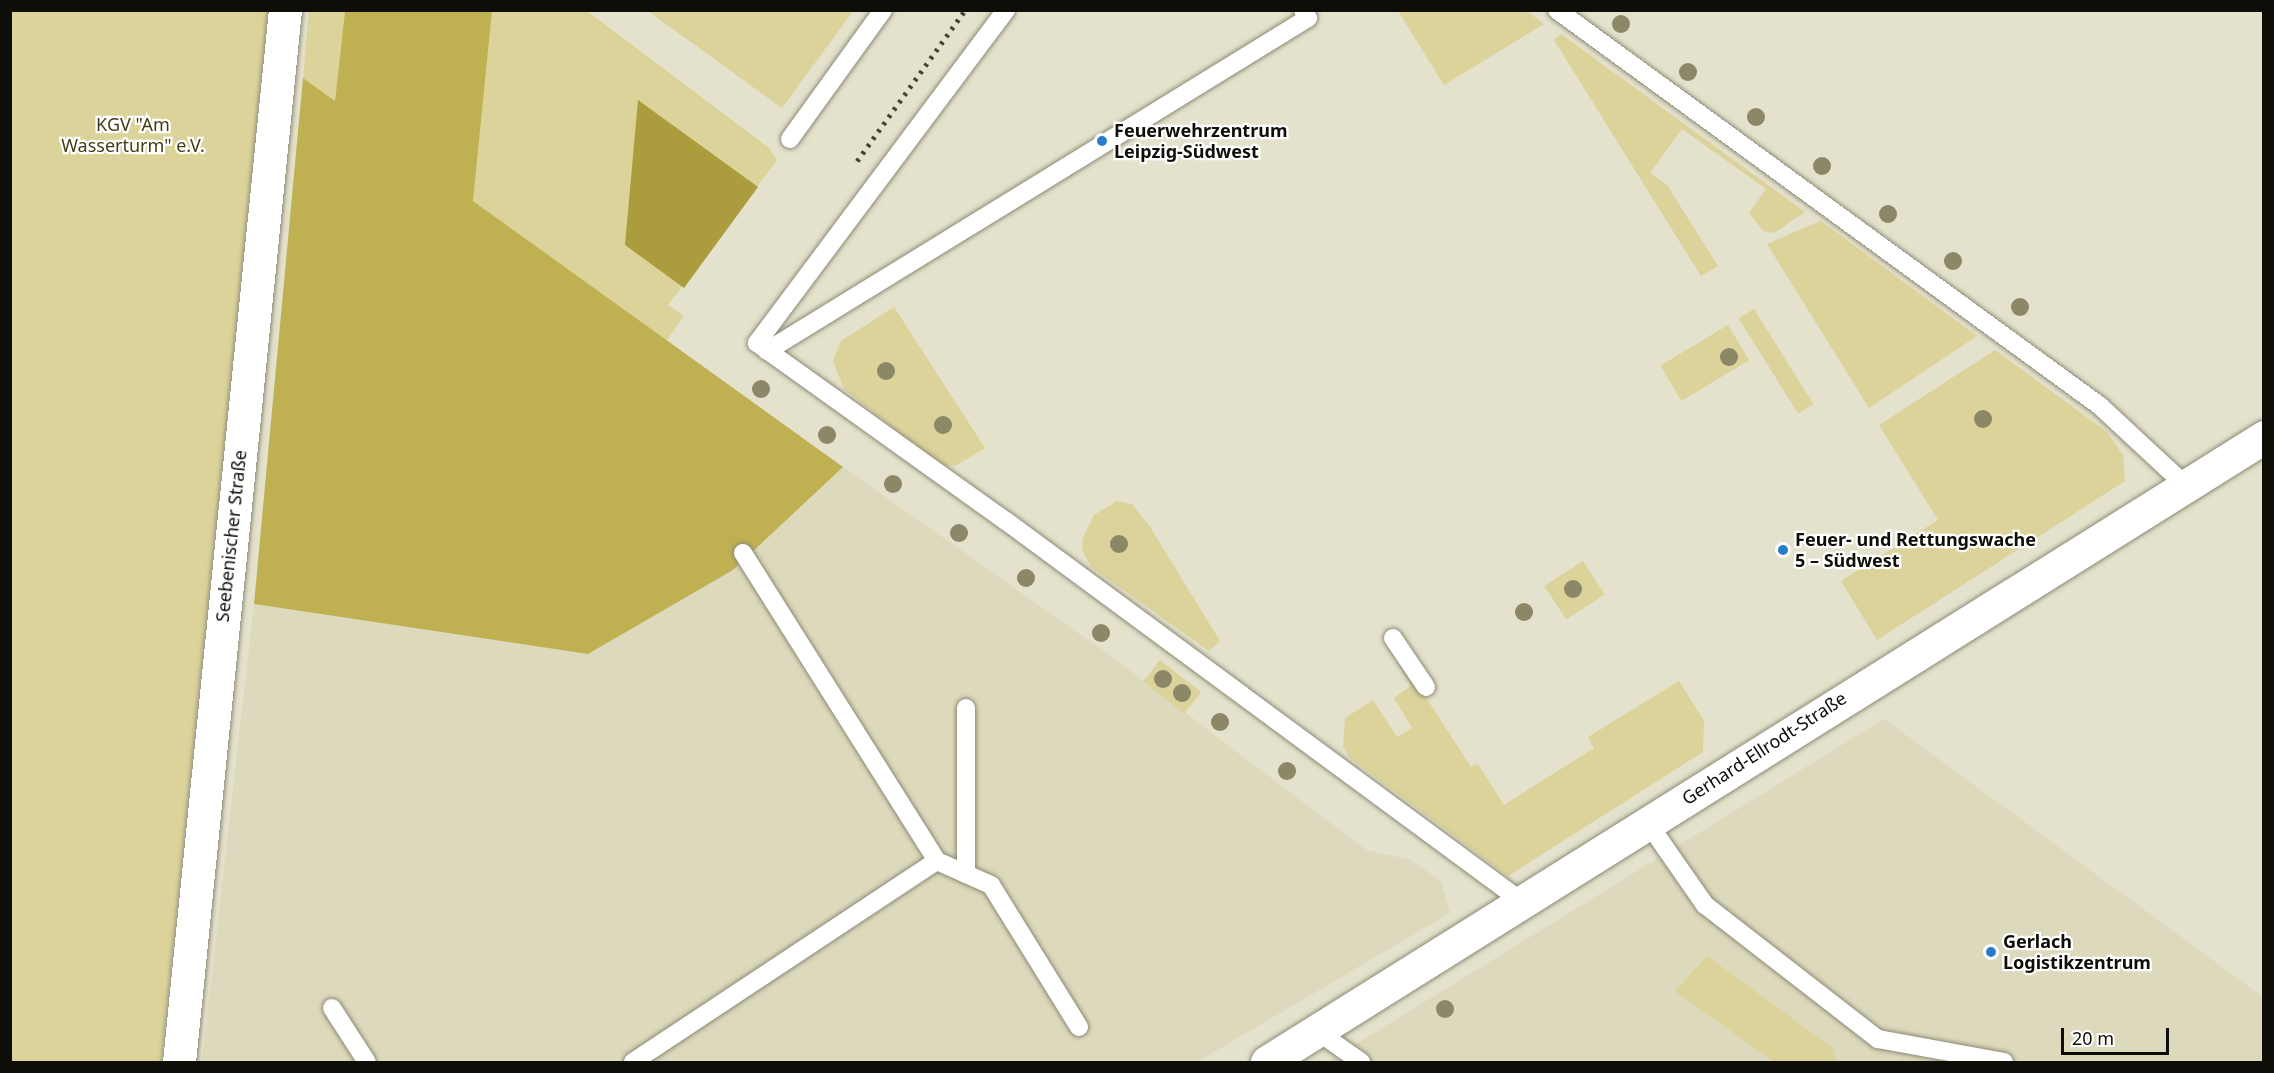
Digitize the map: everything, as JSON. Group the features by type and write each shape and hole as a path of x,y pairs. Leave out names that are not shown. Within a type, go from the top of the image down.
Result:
{"main road":[{"name":"Seebenischer Straße","path":"179,1062 285,10"},
{"name":"Gerhard-Ellrodt-Straße","path":"1267,1062 2184,484 2264,437"}],"lane":[{"path":"790,139 883,10"},
{"path":"1006,10 757,344 1015,528 1521,901"},
{"path":"767,351 1308,18 1303,10"},
{"path":"1557,10 2100,406 2184,484"},
{"path":"743,553 937,861 991,885 1079,1028"},
{"path":"1393,638 1426,687"},
{"path":"966,708 966,874"},
{"path":"1648,823 1705,905 1878,1038 2004,1062"},
{"path":"633,1062 937,861"},
{"path":"332,1008 367,1062"},
{"path":"1317,1031 1361,1062"}],"shaded area":[{"path":"345,11 492,11 473,201 843,467 733,570 588,654 254,604 303,78 335,101"},
{"path":"638,100 758,187 684,288 625,245"},
{"path":"843,467 1108,654 1366,850 1411,860 1441,881 1450,913 1197,1062 202,1062 254,604 588,654 733,570"},
{"path":"1884,719 2263,997 2263,1062 1327,1062"}],"green space":[{"name":"KGV \"Am Wasserturm\" e.V.","path":"10,11 268,11 161,1062 11,1062"},
{"path":"309,11 345,11 335,101 303,78"},
{"path":"492,11 587,11 769,148 777,160 668,305 684,316 666,341 473,201"},
{"path":"648,11 853,11 782,108"},
{"path":"1398,11 1527,11 1544,24 1444,85"},
{"path":"1561,34 1805,212 1774,233 1763,231 1749,213 1766,189 1682,129 1650,173 1667,185 1718,266 1701,276 1554,40"},
{"path":"1821,221 1977,336 1869,408 1767,244"},
{"path":"894,307 985,448 955,466 938,464 844,389 833,361 841,341"},
{"path":"1754,309 1813,404 1798,414 1739,319"},
{"path":"1728,325 1749,360 1681,401 1660,366"},
{"path":"1995,350 2107,432 2123,455 2125,481 1877,640 1841,581 1938,520 1879,425"},
{"path":"1117,501 1132,504 1150,527 1220,641 1209,651 1091,567 1082,549 1083,538 1094,515"},
{"path":"1583,561 1605,595 1566,620 1544,586"},
{"path":"1160,660 1201,692 1184,713 1143,681"},
{"path":"1407,668 1471,767 1478,764 1504,805 1594,748 1588,737 1679,681 1704,721 1703,752 1508,876 1350,758 1343,746 1345,718 1373,700 1397,737 1412,728 1394,698 1411,686 1402,672"},
{"path":"1707,956 1834,1049 1836,1062 1774,1062 1675,991"}],"railway":[{"path":"857,161 965,10"}],"place":[{"name":"Feuerwehrzentrum Leipzig-Südwest","path":"1102,141"},
{"name":"Feuer- und Rettungswache 5 – Südwest","path":"1783,550"},
{"name":"Gerlach Logistikzentrum","path":"1991,952"}]}
